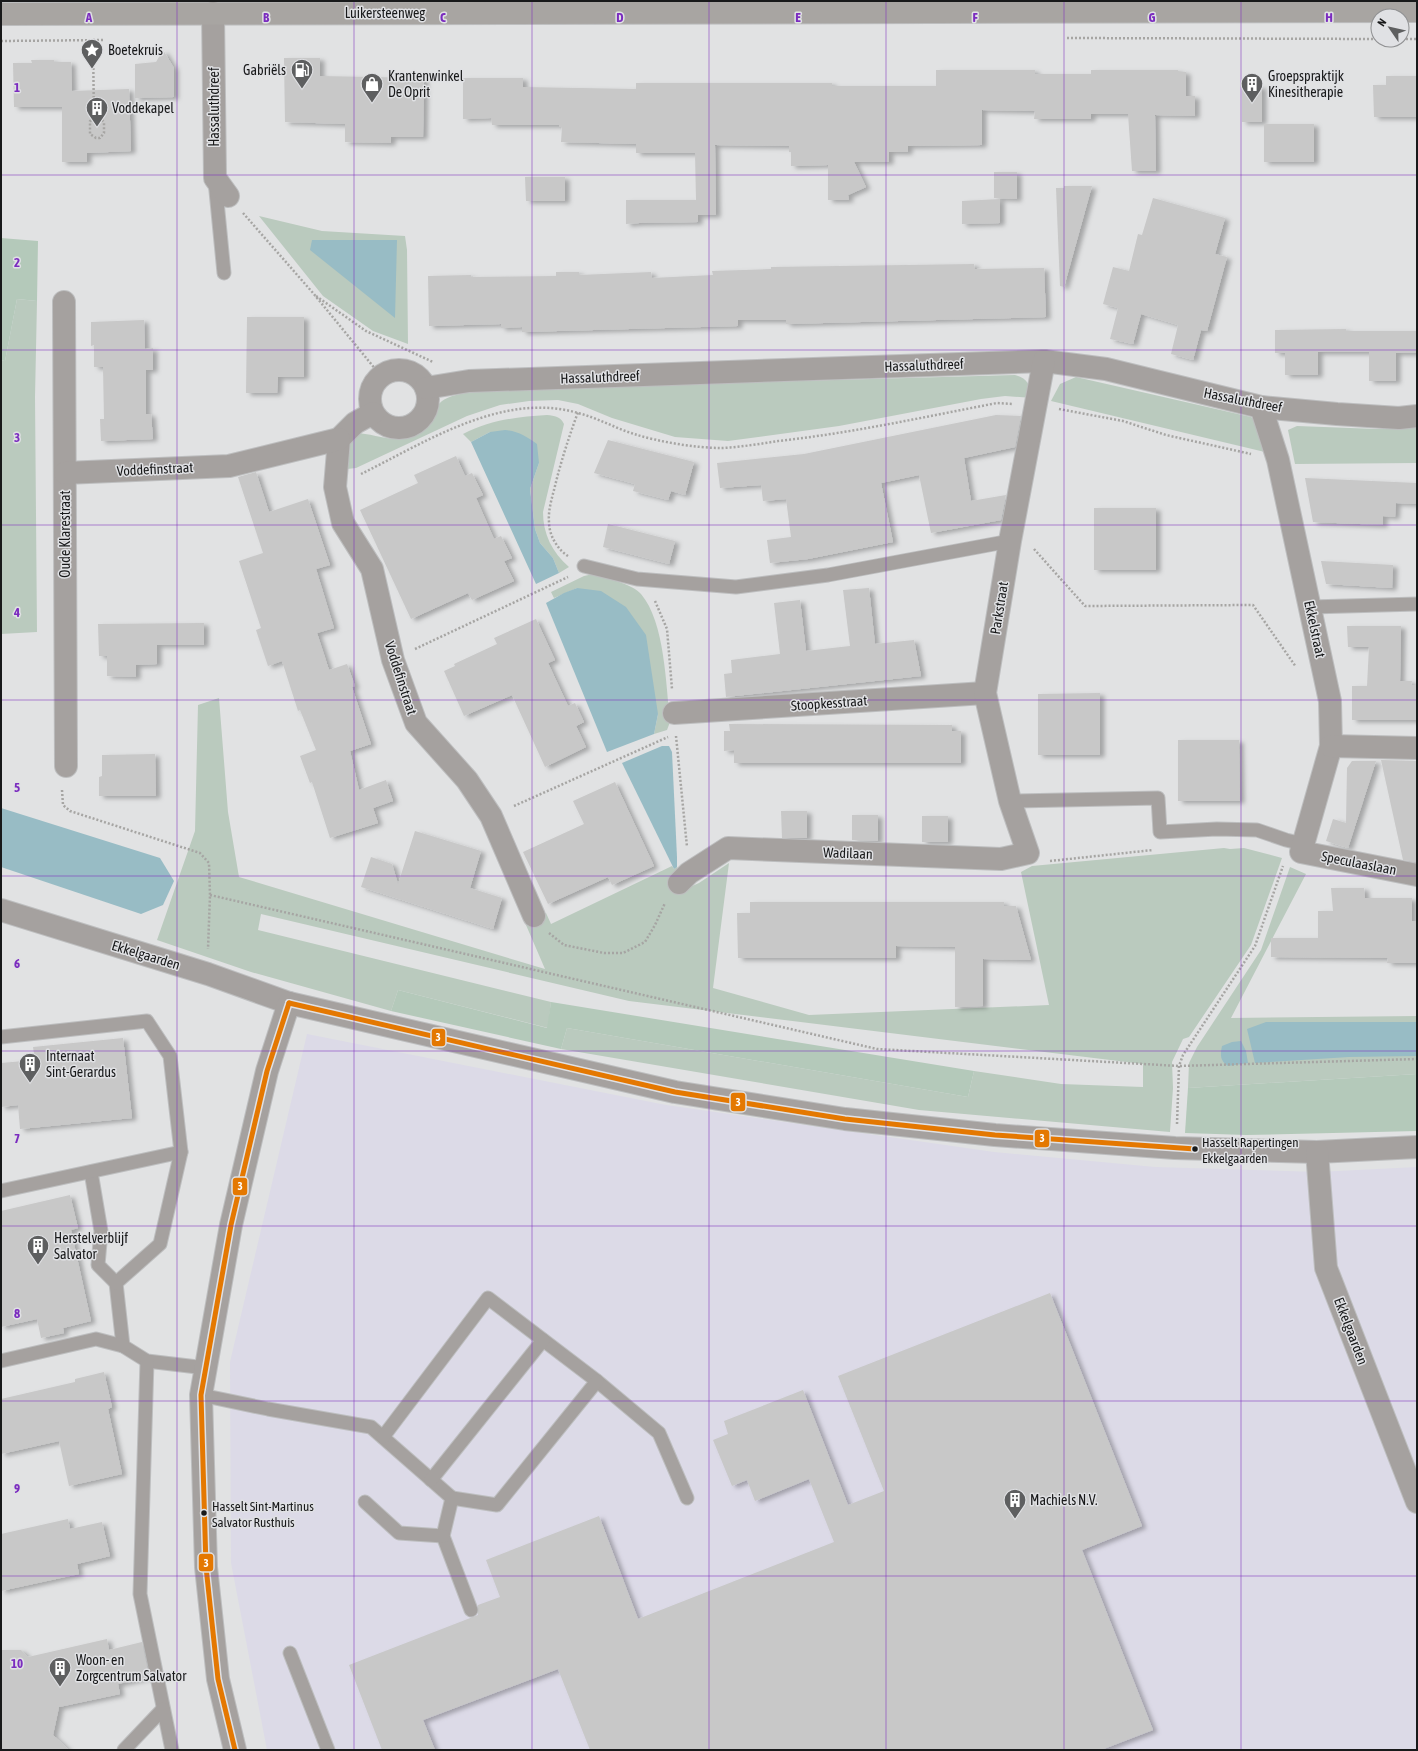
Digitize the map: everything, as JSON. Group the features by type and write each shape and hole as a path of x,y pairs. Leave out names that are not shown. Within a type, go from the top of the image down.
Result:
{"main road":[{"name":"Luikersteenweg","path":"1,14 1417,11"}],"street":[{"name":"Hassaluthdreef","path":"213,13 215,178"},
{"path":"215,178 228,196"},
{"name":"Oude Klarestraat","path":"64,302 66,766"},
{"name":"Hassaluthdreef","path":"426,388 469,381 1044,361 1106,369 1261,407 1345,415 1399,418 1417,416"},
{"name":"Parkstraat","path":"1028,853 1010,801 985,693 1010,541 1044,361"},
{"path":"388,371 406,371 415,374 426,388 428,398 426,407 422,416 415,423 406,426 392,426 380,420 373,413 370,397 371,389 380,376 388,371"},
{"name":"Ekkelstraat","path":"1261,407 1278,460 1311,607 1330,701 1331,746 1302,848"},
{"path":"339,440 355,423 373,413"},
{"name":"Voddefinstraat","path":"65,473 229,466 339,440 335,486 343,524 372,568 393,660 416,723 467,780 491,816 534,916"},
{"name":"Stoopkesstraat","path":"675,723 985,693"},
{"path":"1331,746 1417,748"},
{"name":"Wadilaan","path":"679,883 689,873 728,848 1001,859 1028,853"},
{"name":"Speculaaslaan","path":"1302,848 1417,875"},
{"name":"Ekkelgaarden","path":"1,910 208,974 289,1003 676,1092 846,1119 995,1135 1176,1148 1317,1152 1417,1147"},
{"path":"235,1750 218,1679 206,1567 202,1395 231,1225 267,1071 289,1003"},
{"name":"Ekkelgaarden","path":"1317,1152 1326,1268 1417,1502"}],"lane":[{"path":"215,178 224,273"},
{"path":"584,566 637,579 736,587 828,575 1010,541"},
{"path":"1311,607 1417,604"},
{"path":"1010,801 1158,798 1160,832 1217,829 1257,830 1286,840 1302,848"},
{"path":"1,1037 147,1021 170,1056 181,1152 160,1244 116,1283"},
{"path":"1,1191 181,1152"},
{"path":"91,1172 102,1230 98,1265 116,1283 123,1346"},
{"path":"383,1437 488,1298 597,1381 659,1433 687,1498"},
{"path":"1,1361 96,1339 123,1346 147,1361 206,1368"},
{"path":"431,1480 543,1340"},
{"path":"147,1361 140,1594 172,1750"},
{"path":"202,1395 371,1428 452,1498 496,1505 597,1381"},
{"path":"452,1498 443,1536 471,1610"},
{"path":"364,1502 398,1533 443,1536"},
{"path":"290,1653 328,1750"},
{"path":"124,1750 163,1709"}],"path":[{"path":"92,14 95,121"},
{"path":"102,120 104,122 104,133 100,138 96,138 90,134 90,121 95,121 102,120"},
{"path":"228,196 313,293 380,376"},
{"path":"313,293 366,331 436,363"},
{"path":"335,486 454,428 483,417 513,409 543,407 578,412 635,434 675,444 722,448 827,436 997,403 1036,404 1123,421 1166,435 1278,460"},
{"path":"578,412 563,455 549,510 549,524 554,541 563,553 584,566"},
{"path":"1010,541 1029,544 1085,606 1253,605 1297,667 1322,664"},
{"path":"393,660 567,578"},
{"path":"491,816 675,723"},
{"path":"66,766 61,793 63,805 70,811 200,853 209,863 210,895 208,974"},
{"path":"1176,1148 1179,1066 1183,1055 1255,946 1287,856 1302,848"},
{"path":"534,916 552,936 564,945 604,953 624,953 645,942 667,899 679,883"},
{"path":"210,895 877,1049 1179,1066 1417,1059"}],"shaded area":[{"path":"307,1034 666,1105 994,1152 1155,1167 1318,1172 1417,1167 1417,1750 267,1750 231,1563 230,1362"}],"green space":[{"path":"259,216 322,231 405,236 407,250 408,344 373,331 323,296"},
{"path":"1,238 38,241 37,301 17,299 5,361 1,360"},
{"path":"17,299 37,301 35,397 37,632 1,634 1,360 5,361"},
{"path":"1015,375 1026,380 1033,398 1005,396 981,399 839,426 728,441 675,437 612,418 578,404 558,400 529,401 500,405 467,416 356,468 347,469 346,452 355,433 396,439 409,437 415,434 423,426 442,401 464,393 505,389"},
{"path":"1076,377 1251,417 1259,423 1269,453 1051,401 1060,384"},
{"path":"547,415 559,418 564,424 543,512 545,528 553,549 569,567 559,573 553,558 540,543 535,529 530,489 539,463 490,432 471,442 463,434 494,422"},
{"path":"1297,426 1377,429 1417,427 1417,463 1295,464 1288,430"},
{"path":"593,574 632,587 641,594 649,606 660,637 663,655 670,722 667,730 654,734 658,714 577,588 554,598 551,592 584,576"},
{"path":"219,698 228,812 239,877 545,969 526,925 546,913 551,924 672,866 674,869 677,867 690,887 699,883 729,863 713,988 809,1015 1049,1005 1021,872 1032,866 1224,848 1244,848 1282,858 1251,945 1189,1037 1183,1039 1172,1062 1173,1088 1170,1132 919,1110 561,1049 567,1028 968,1097 974,1071 1061,1084 1143,1087 1143,1064 629,1001 261,914 258,930 551,1002 548,1028 398,990 391,1011 251,972 157,940 195,831 198,705"},
{"path":"1290,867 1306,874 1231,1018 1417,1016 1417,1074 1188,1088 1189,1063 1197,1047 1261,950"},
{"path":"398,990 547,1028 551,1002 974,1071 968,1097 567,1028 561,1049 391,1011"},
{"path":"1417,1074 1417,1131 1246,1135 1185,1133 1188,1088"}],"water":[{"path":"312,240 397,240 395,318 310,250"},
{"path":"505,430 518,433 537,444 539,463 530,489 535,529 540,543 553,558 559,573 536,584 471,442 490,432"},
{"path":"577,588 601,591 626,607 646,635 658,714 654,734 607,752 546,603"},
{"path":"662,746 669,746 672,752 677,857 677,867 674,869 622,763"},
{"path":"1,808 160,858 174,881 163,905 141,914 1,867"},
{"path":"1266,1022 1417,1022 1417,1056 1349,1057 1255,1063 1247,1029"},
{"path":"1241,1041 1246,1051 1248,1063 1228,1066 1221,1058 1222,1046 1232,1042"}],"building":[{"path":"163,50 174,68 174,97 135,98 135,64 156,62"},
{"path":"284,58 320,58 320,76 424,78 423,137 391,137 391,143 345,142 345,124 285,122"},
{"path":"31,60 71,62 72,91 129,89 131,151 87,153 87,162 62,162 62,107 14,107 13,63 32,63"},
{"path":"936,70 1035,70 1035,74 1091,74 1091,70 1178,70 1186,72 1186,96 1195,96 1195,116 1155,115 1156,171 1132,171 1128,114 1091,114 1091,119 1034,119 1035,111 982,110 982,145 908,146 908,152 889,152 889,162 854,162 866,187 848,195 849,200 828,200 828,165 791,166 791,152 789,152 789,146 715,145 716,215 698,215 698,222 626,224 626,200 696,200 695,153 636,153 636,144 561,142 562,127 559,127 559,125 492,125 491,118 463,119 463,78 523,78 523,87 636,89 636,83 832,83 832,86 936,86"},
{"path":"1386,76 1417,76 1417,117 1374,117 1373,85 1386,85"},
{"name":"Groepspraktijk Kinesitherapie","path":"1242,86 1262,86 1262,122 1242,122"},
{"path":"1264,124 1314,124 1314,162 1264,162"},
{"path":"994,172 1017,172 1017,199 994,198"},
{"path":"525,177 565,177 565,201 526,201"},
{"path":"1064,186 1092,186 1064,287 1060,286 1056,188 1064,188"},
{"path":"1153,198 1225,218 1215,254 1227,257 1207,331 1201,330 1193,360 1171,354 1178,325 1141,314 1133,344 1110,339 1118,308 1103,304 1113,267 1129,271 1138,234 1142,235"},
{"path":"1000,199 1000,223 962,224 962,201"},
{"path":"974,264 975,269 1044,268 1046,317 786,324 786,320 738,320 738,326 522,332 522,327 501,328 501,324 429,326 428,276 556,276 556,272 579,272 579,275 651,272 652,278 713,275 712,271 771,269 771,267"},
{"path":"247,317 304,317 304,377 278,377 277,393 246,393"},
{"path":"144,320 145,349 153,348 153,370 146,370 146,414 151,414 153,439 101,441 100,419 104,419 103,367 94,367 94,345 91,346 91,322"},
{"path":"1346,329 1346,331 1417,331 1417,353 1396,353 1396,381 1369,381 1369,352 1318,352 1318,375 1285,375 1285,353 1275,353 1275,330"},
{"path":"996,415 1021,416 1015,447 964,458 971,501 1006,495 1001,520 931,533 919,475 881,483 893,542 808,559 770,563 767,540 791,537 786,499 763,501 761,485 720,488 717,463 804,454"},
{"path":"608,440 694,462 685,495 671,491 668,500 633,491 635,484 594,473"},
{"path":"456,456 465,476 472,473 483,495 476,498 494,539 501,536 512,558 504,561 514,581 472,600 468,593 411,619 360,510 418,483 414,475"},
{"path":"256,472 269,512 308,499 330,565 316,569 334,628 317,633 329,670 347,664 355,686 352,687 371,744 350,751 359,790 386,780 393,801 373,808 378,823 330,838 312,782 310,783 300,756 316,750 300,710 298,711 282,661 268,666 256,630 261,628 239,561 263,553 238,477"},
{"path":"1305,478 1417,483 1417,504 1396,503 1395,517 1383,516 1383,525 1313,522"},
{"path":"1094,508 1156,508 1156,570 1094,570"},
{"path":"608,524 675,541 669,564 603,547"},
{"path":"1321,561 1393,565 1392,588 1326,584"},
{"path":"869,588 875,644 914,640 921,676 726,697 724,674 732,673 731,660 780,654 774,603 800,600 806,651 850,646 843,590"},
{"path":"536,619 555,660 548,663 568,706 575,703 584,722 576,726 586,747 545,767 512,695 464,716 444,671 455,666 454,664 497,644 494,638"},
{"path":"204,623 204,645 157,645 157,664 136,665 136,677 107,676 107,656 99,656 98,624"},
{"path":"1347,626 1401,626 1400,681 1412,681 1411,685 1417,685 1417,720 1352,720 1352,686 1367,686 1369,647 1348,647"},
{"path":"1100,693 1100,755 1038,755 1038,694"},
{"path":"729,724 952,725 952,731 961,731 961,763 734,763 734,750 724,751 724,731 730,731"},
{"path":"1178,740 1239,740 1240,801 1178,801"},
{"path":"155,754 156,796 99,796 99,777 102,776 102,755"},
{"path":"1381,760 1417,761 1417,862 1403,860"},
{"path":"1352,761 1376,761 1348,848 1326,841 1333,819 1346,823 1347,768"},
{"path":"615,782 654,866 612,885 608,877 548,904 523,852 584,824 573,801"},
{"path":"781,811 807,811 807,838 782,838"},
{"path":"852,815 878,815 878,841 852,840"},
{"path":"922,816 948,816 948,842 922,842"},
{"path":"415,831 481,851 470,888 502,898 493,929 361,887 371,857 392,864 398,884"},
{"path":"1331,888 1364,888 1365,898 1412,898 1412,921 1417,921 1417,963 1387,963 1388,958 1271,957 1271,938 1318,938 1318,911 1333,911"},
{"path":"750,902 1004,902 1004,906 1016,906 1031,960 983,959 983,1006 955,1007 955,947 896,946 896,958 738,958 737,913 750,913"},
{"name":"Internaat Sint-Gerardus","path":"123,1038 132,1118 20,1129 18,1105 1,1107 1,1063 35,1060 33,1047"},
{"name":"Herstelverblijf Salvator","path":"70,1195 78,1228 71,1230 91,1321 63,1328 64,1333 41,1338 37,1319 1,1327 1,1211"},
{"name":"Machiels N.V.","path":"1050,1293 1142,1526 1082,1550 1153,1730 1101,1750 590,1750 558,1669 423,1720 435,1750 382,1750 349,1665 478,1615 478,1605 500,1597 486,1560 599,1516 638,1619 834,1542 809,1479 755,1501 747,1480 732,1486 713,1440 728,1434 724,1421 803,1390 848,1505 884,1491 838,1376"},
{"path":"104,1372 112,1407 108,1409 122,1474 69,1486 59,1441 1,1454 1,1399 75,1382 75,1379"},
{"path":"68,1519 70,1529 102,1522 110,1556 77,1564 79,1574 1,1591 1,1534"},
{"name":"Woon- en Zorgcentrum Salvator","path":"107,1639 109,1650 142,1642 149,1677 118,1684 120,1694 59,1707 53,1735 69,1750 1,1750 1,1650 21,1650 28,1657"}],"transit line":[{"name":"3","path":"289,1003 675,1092 845,1119 995,1135 1195,1149"},
{"name":"3","path":"235,1750 218,1679 206,1567 201,1395 231,1225 267,1071 289,1003"}],"place":[{"name":"Boetekruis","path":"92,70"},
{"name":"Gabriëls","path":"302,90"},
{"name":"Krantenwinkel De Oprit","path":"372,104"},
{"name":"Groepspraktijk Kinesitherapie","path":"1252,104"},
{"name":"Voddekapel","path":"97,128"},
{"name":"Internaat Sint-Gerardus","path":"30,1084"},
{"name":"Hasselt Rapertingen Ekkelgaarden","path":"1195,1149"},
{"name":"Herstelverblijf Salvator","path":"38,1266"},
{"name":"Hasselt Sint-Martinus Salvator Rusthuis","path":"204,1513"},
{"name":"Machiels N.V.","path":"1015,1520"},
{"name":"Woon- en Zorgcentrum Salvator","path":"60,1688"}]}
